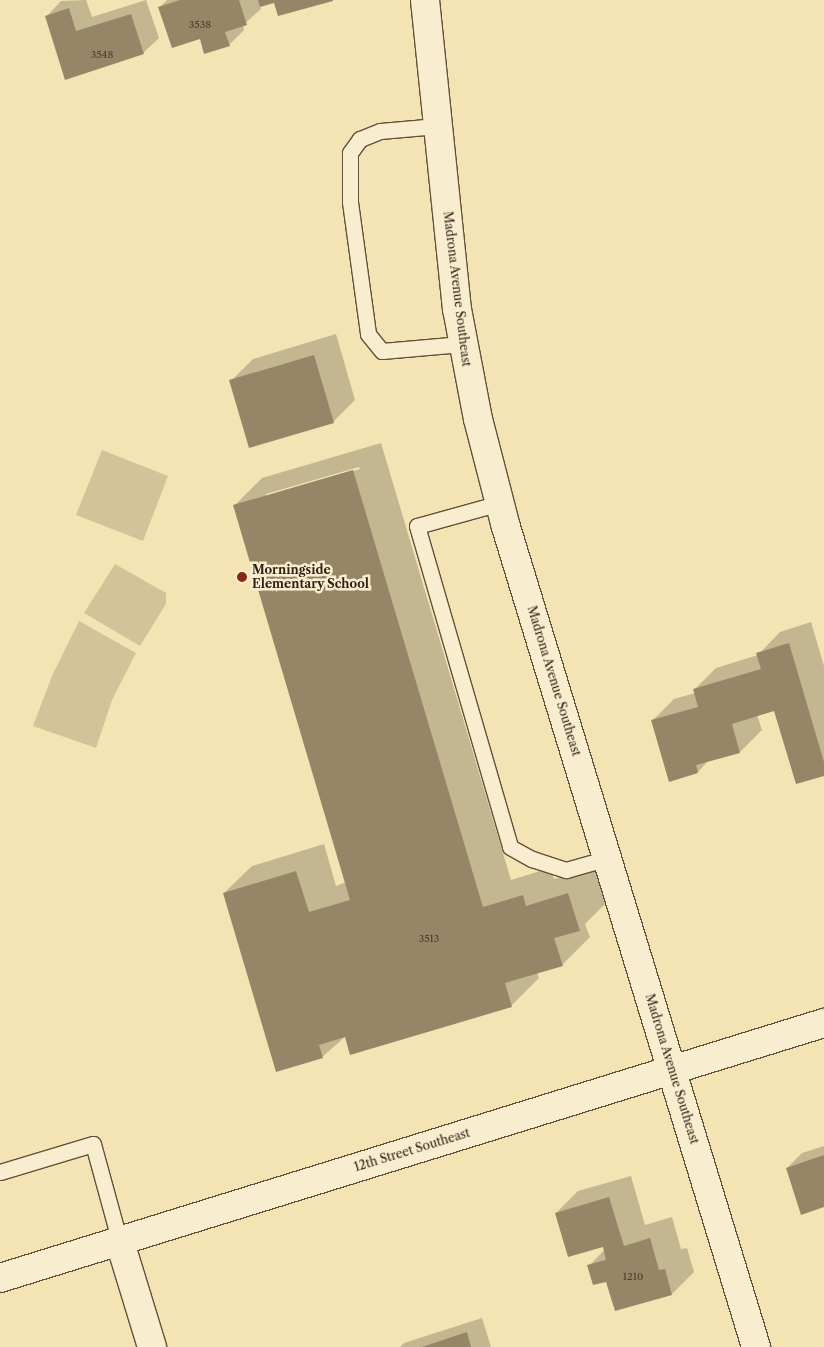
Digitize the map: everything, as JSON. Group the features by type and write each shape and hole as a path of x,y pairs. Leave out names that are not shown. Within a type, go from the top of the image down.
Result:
{"main road":[{"name":"Madrona Avenue Southeast","path":"425,0 437,126 462,344 500,503 756,1347"},
{"name":"12th Street Southeast","path":"0,1278 119,1239 824,1023"},
{"path":"119,1239 152,1347"}],"lane":[{"path":"437,126 380,131 360,139 350,153 350,202 368,334 382,351 462,344"},
{"path":"500,503 417,526 510,847 532,859 566,870 608,858"},
{"path":"0,1172 93,1144 119,1239"}],"shaded area":[{"path":"102,450 168,476 143,541 76,515"},
{"path":"115,564 166,593 166,604 140,646 84,613"},
{"path":"79,621 136,653 112,700 96,748 33,726 52,676"}],"building":[{"path":"180,0 239,0 247,25 225,32 230,46 204,54 200,39 172,48 158,7"},
{"path":"258,0 333,1 278,16 274,3 260,7"},
{"path":"69,8 76,31 131,14 144,54 65,80 45,16"},
{"path":"314,355 334,423 249,448 229,380"},
{"path":"353,470 483,907 523,895 526,906 568,893 580,931 554,938 563,966 505,983 512,1007 350,1055 345,1037 319,1045 323,1058 276,1072 223,893 296,871 309,912 350,900 233,505"},
{"path":"789,643 824,762 824,776 796,784 774,711 732,724 740,753 696,765 698,773 669,782 651,720 698,707 693,689 761,669 756,653"},
{"path":"824,1155 824,1207 801,1215 786,1168"},
{"path":"609,1197 624,1246 650,1238 659,1270 665,1269 672,1295 615,1311 606,1282 593,1285 587,1265 606,1260 603,1247 568,1257 555,1213"},
{"path":"467,1332 471,1347 422,1347"}],"place":[{"name":"Morningside Elementary School","path":"242,577"}]}
